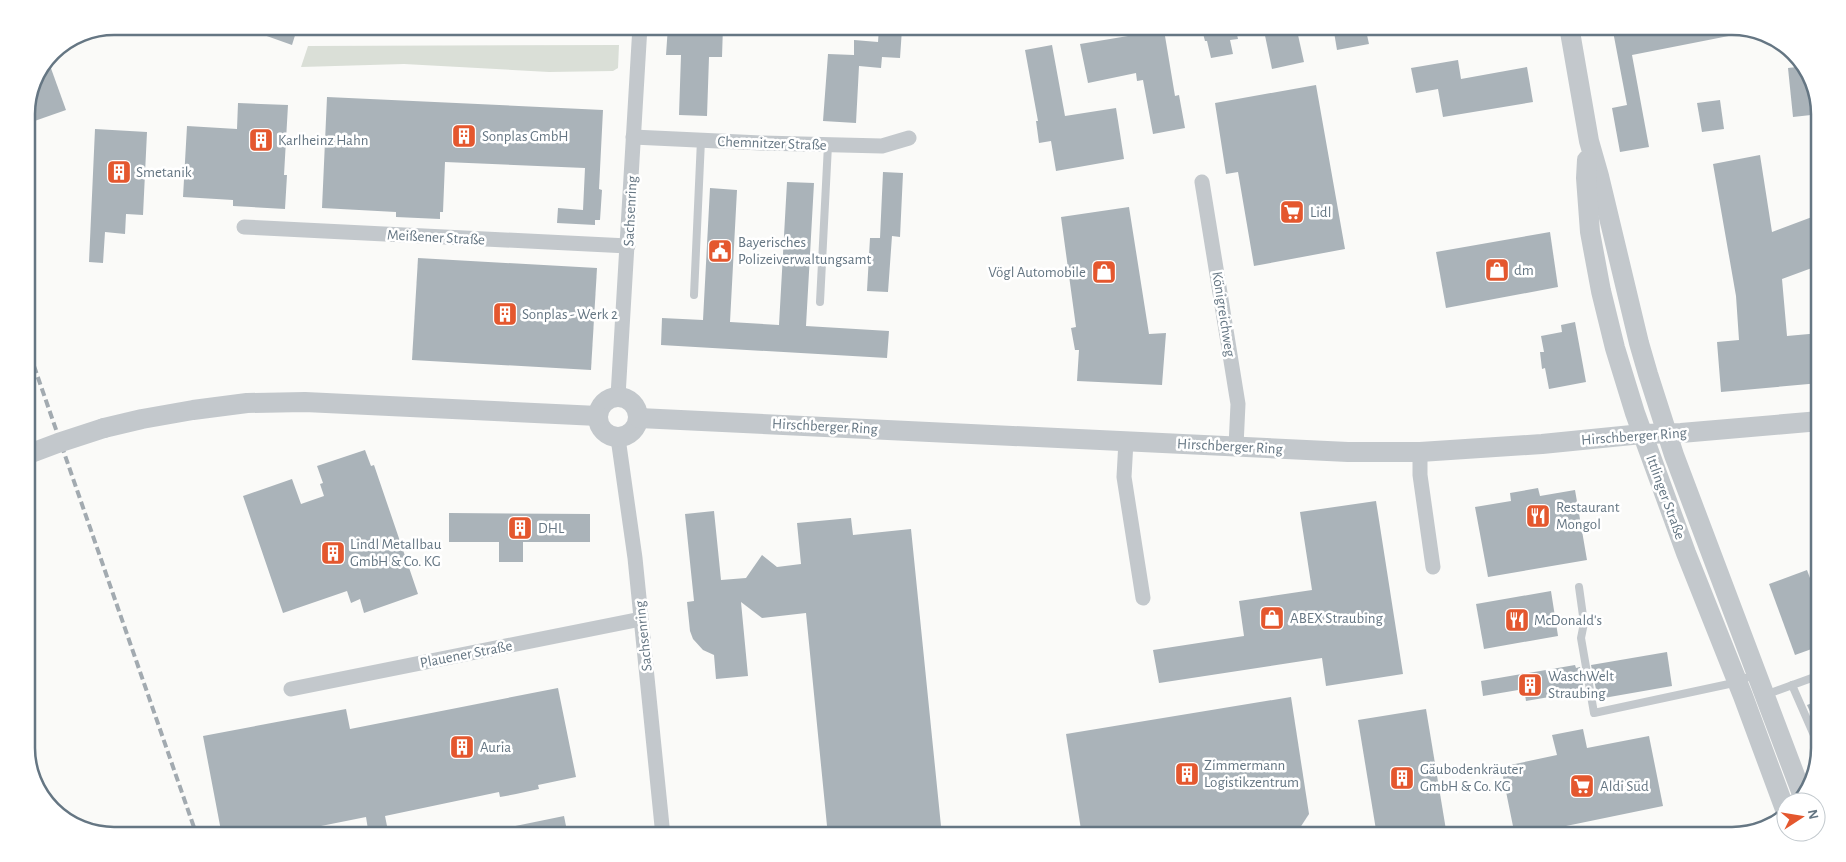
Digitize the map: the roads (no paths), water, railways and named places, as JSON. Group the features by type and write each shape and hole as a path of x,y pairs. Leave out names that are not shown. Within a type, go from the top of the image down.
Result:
{"street":[{"name":"Sachsenring","path":"618,396 640,35"},
{"name":"Ittlinger Straße","path":"1571,35 1589,141 1639,342 1681,472 1800,788"},
{"name":"Chemnitzer Straße","path":"634,136 882,146 909,138"},
{"name":"Ittlinger Straße","path":"1589,141 1587,187 1590,232 1615,348 1642,434 1686,553 1738,681 1779,792"},
{"name":"Königreichweg","path":"1202,182 1238,404 1236,446"},
{"name":"Meißener Straße","path":"244,227 628,246"},
{"path":"618,396 632,402 637,408 639,418 633,431 625,437 618,438 607,435 600,427 598,416 604,402 618,396"},
{"path":"35,452 104,428 142,419 247,403 366,404 598,416"},
{"name":"Hirschberger Ring","path":"639,418 1348,452 1420,452 1811,422"},
{"name":"Sachsenring","path":"618,438 635,558 662,827"},
{"path":"1126,441 1124,476 1143,598"},
{"path":"1420,452 1420,475 1433,567"},
{"name":"Plauener Straße","path":"290,689 641,619"}],"lane":[{"path":"694,295 701,140"},
{"path":"820,302 828,145"},
{"path":"1579,587 1584,623 1581,638 1594,713 1738,681 1758,674"},
{"path":"1765,695 1811,678"},
{"path":"1792,685 1811,728"}],"railway":[{"path":"35,369 194,827"}],"place":[{"name":"Sonplas GmbH","path":"464,136"},
{"name":"Karlheinz Hahn","path":"261,140"},
{"name":"Smetanik","path":"119,172"},
{"name":"Lidl","path":"1292,212"},
{"name":"Bayerisches Polizeiverwaltungsamt","path":"720,251"},
{"name":"dm","path":"1497,270"},
{"name":"Vögl Automobile","path":"1104,272"},
{"name":"Sonplas - Werk 2","path":"505,314"},
{"name":"Restaurant Mongol","path":"1538,516"},
{"name":"DHL","path":"520,528"},
{"name":"Lindl Metallbau GmbH & Co. KG","path":"333,553"},
{"name":"ABEX Straubing","path":"1272,618"},
{"name":"McDonald's","path":"1517,620"},
{"name":"WaschWelt Straubing","path":"1530,685"},
{"name":"Auria","path":"462,747"},
{"name":"Zimmermann Logistikzentrum","path":"1187,774"},
{"name":"Gäubodenkräuter GmbH & Co. KG","path":"1402,778"},
{"name":"Aldi Süd","path":"1582,786"}]}
